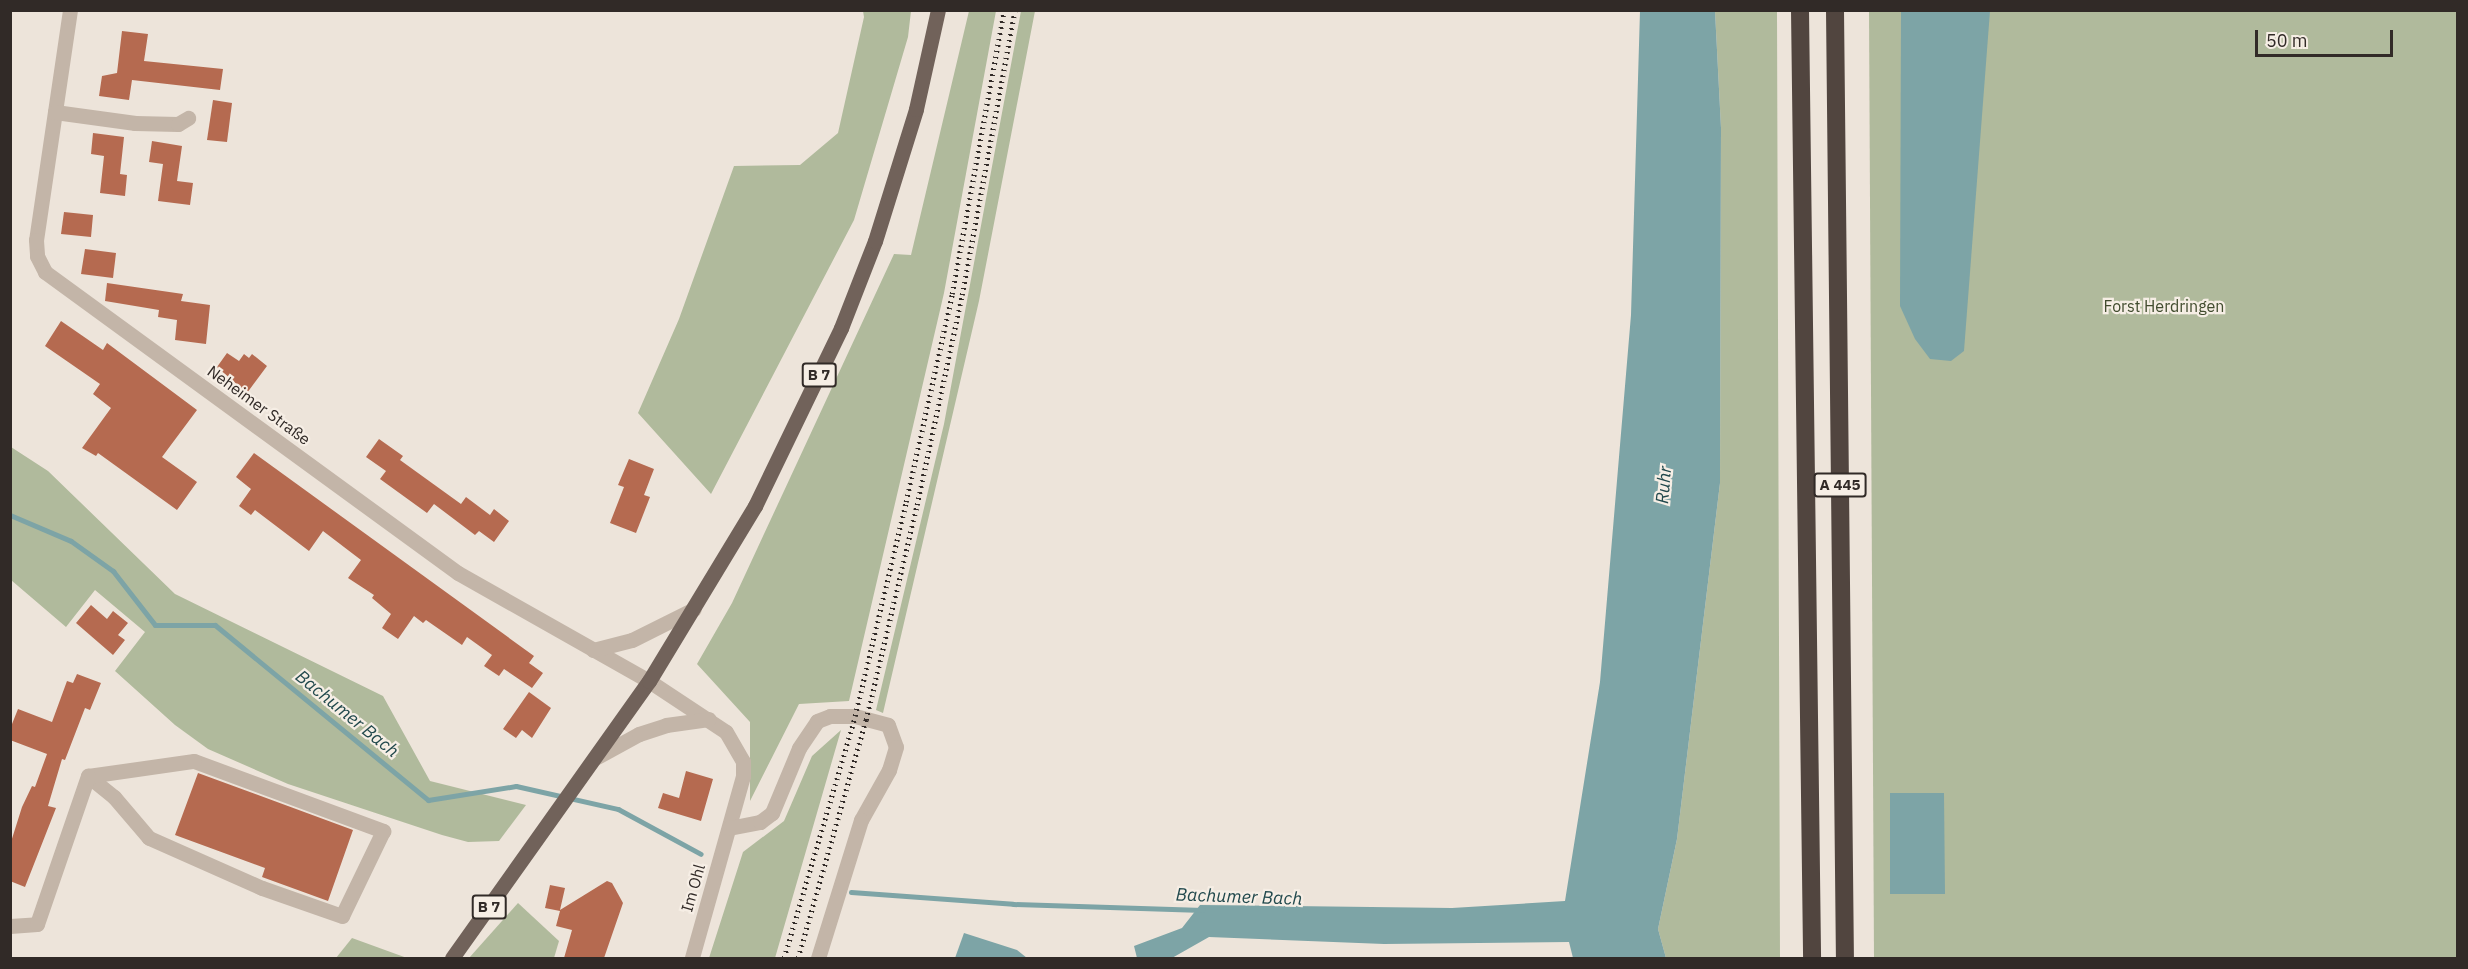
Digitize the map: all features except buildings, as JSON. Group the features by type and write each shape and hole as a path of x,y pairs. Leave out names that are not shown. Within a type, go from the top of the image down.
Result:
{"highway":[{"name":"A 445","path":"1800,10 1812,958"},
{"name":"A 445","path":"1835,10 1845,958"}],"main road":[{"name":"B 7","path":"452,958 649,681 755,506 841,328 875,241 916,109 938,10"}],"street":[{"name":"Neheimer Straße","path":"70,10 36,240 37,256 45,272 458,573 649,681 726,732 742,762 743,776 729,828"},
{"path":"55,112 135,123 178,124 188,118"},
{"path":"593,650 632,640 694,609"},
{"path":"729,828 760,822 772,813 799,748 817,722 830,716 855,716 888,725 896,747 889,770 861,820 818,958"},
{"path":"597,757 639,734 666,725 709,719"},
{"path":"194,761 383,831 342,916 262,888 149,838 114,797 88,776 194,761"},
{"path":"10,926 37,924 88,776"},
{"name":"Im Ohl","path":"692,958 729,828"}],"green space":[{"path":"863,11 911,11 908,37 854,220 711,494 638,413 679,319 734,166 800,165 838,133 864,17"},
{"path":"969,11 996,11 944,293 849,701 799,704 750,801 750,722 697,664 732,603 894,254 911,255"},
{"path":"1021,11 1035,11 979,301 883,713 876,710 944,424"},
{"path":"1715,11 1777,11 1780,958 1666,958 1658,929 1677,839 1720,483 1721,128"},
{"name":"Forst Herdringen","path":"1869,11 2457,11 2457,958 1874,958"},
{"path":"11,447 48,471 175,594 383,696 430,781 526,805 499,841 468,842 288,784 208,749 175,725 115,671 145,632 95,590 66,627 11,580"},
{"path":"841,730 775,958 709,958 743,852 784,821 812,756"},
{"path":"518,903 559,941 554,958 469,958"},
{"path":"352,938 407,958 336,958"}],"water":[{"name":"Ruhr","path":"1640,11 1715,11 1721,128 1720,483 1677,839 1658,929 1666,958 1573,958 1569,942 1384,944 1209,937 1172,958 1137,958 1134,946 1182,928 1200,905 1452,908 1565,901 1600,682 1631,315"},
{"path":"1901,11 1990,11 1964,351 1951,361 1930,359 1915,339 1900,306"},
{"path":"1890,793 1944,793 1945,894 1890,894"},
{"path":"964,933 1017,950 1027,958 955,958"}],"waterway":[{"name":"Bachumer Bach","path":"10,515 71,541 113,571 155,625 215,625 428,800 516,786 618,809 701,854"},
{"name":"Bachumer Bach","path":"851,892 1013,904 1203,910"}],"railway":[{"path":"784,958 855,716 906,502 952,294 1004,10"},
{"path":"798,958 866,720 917,505 962,295 1015,10"}]}
